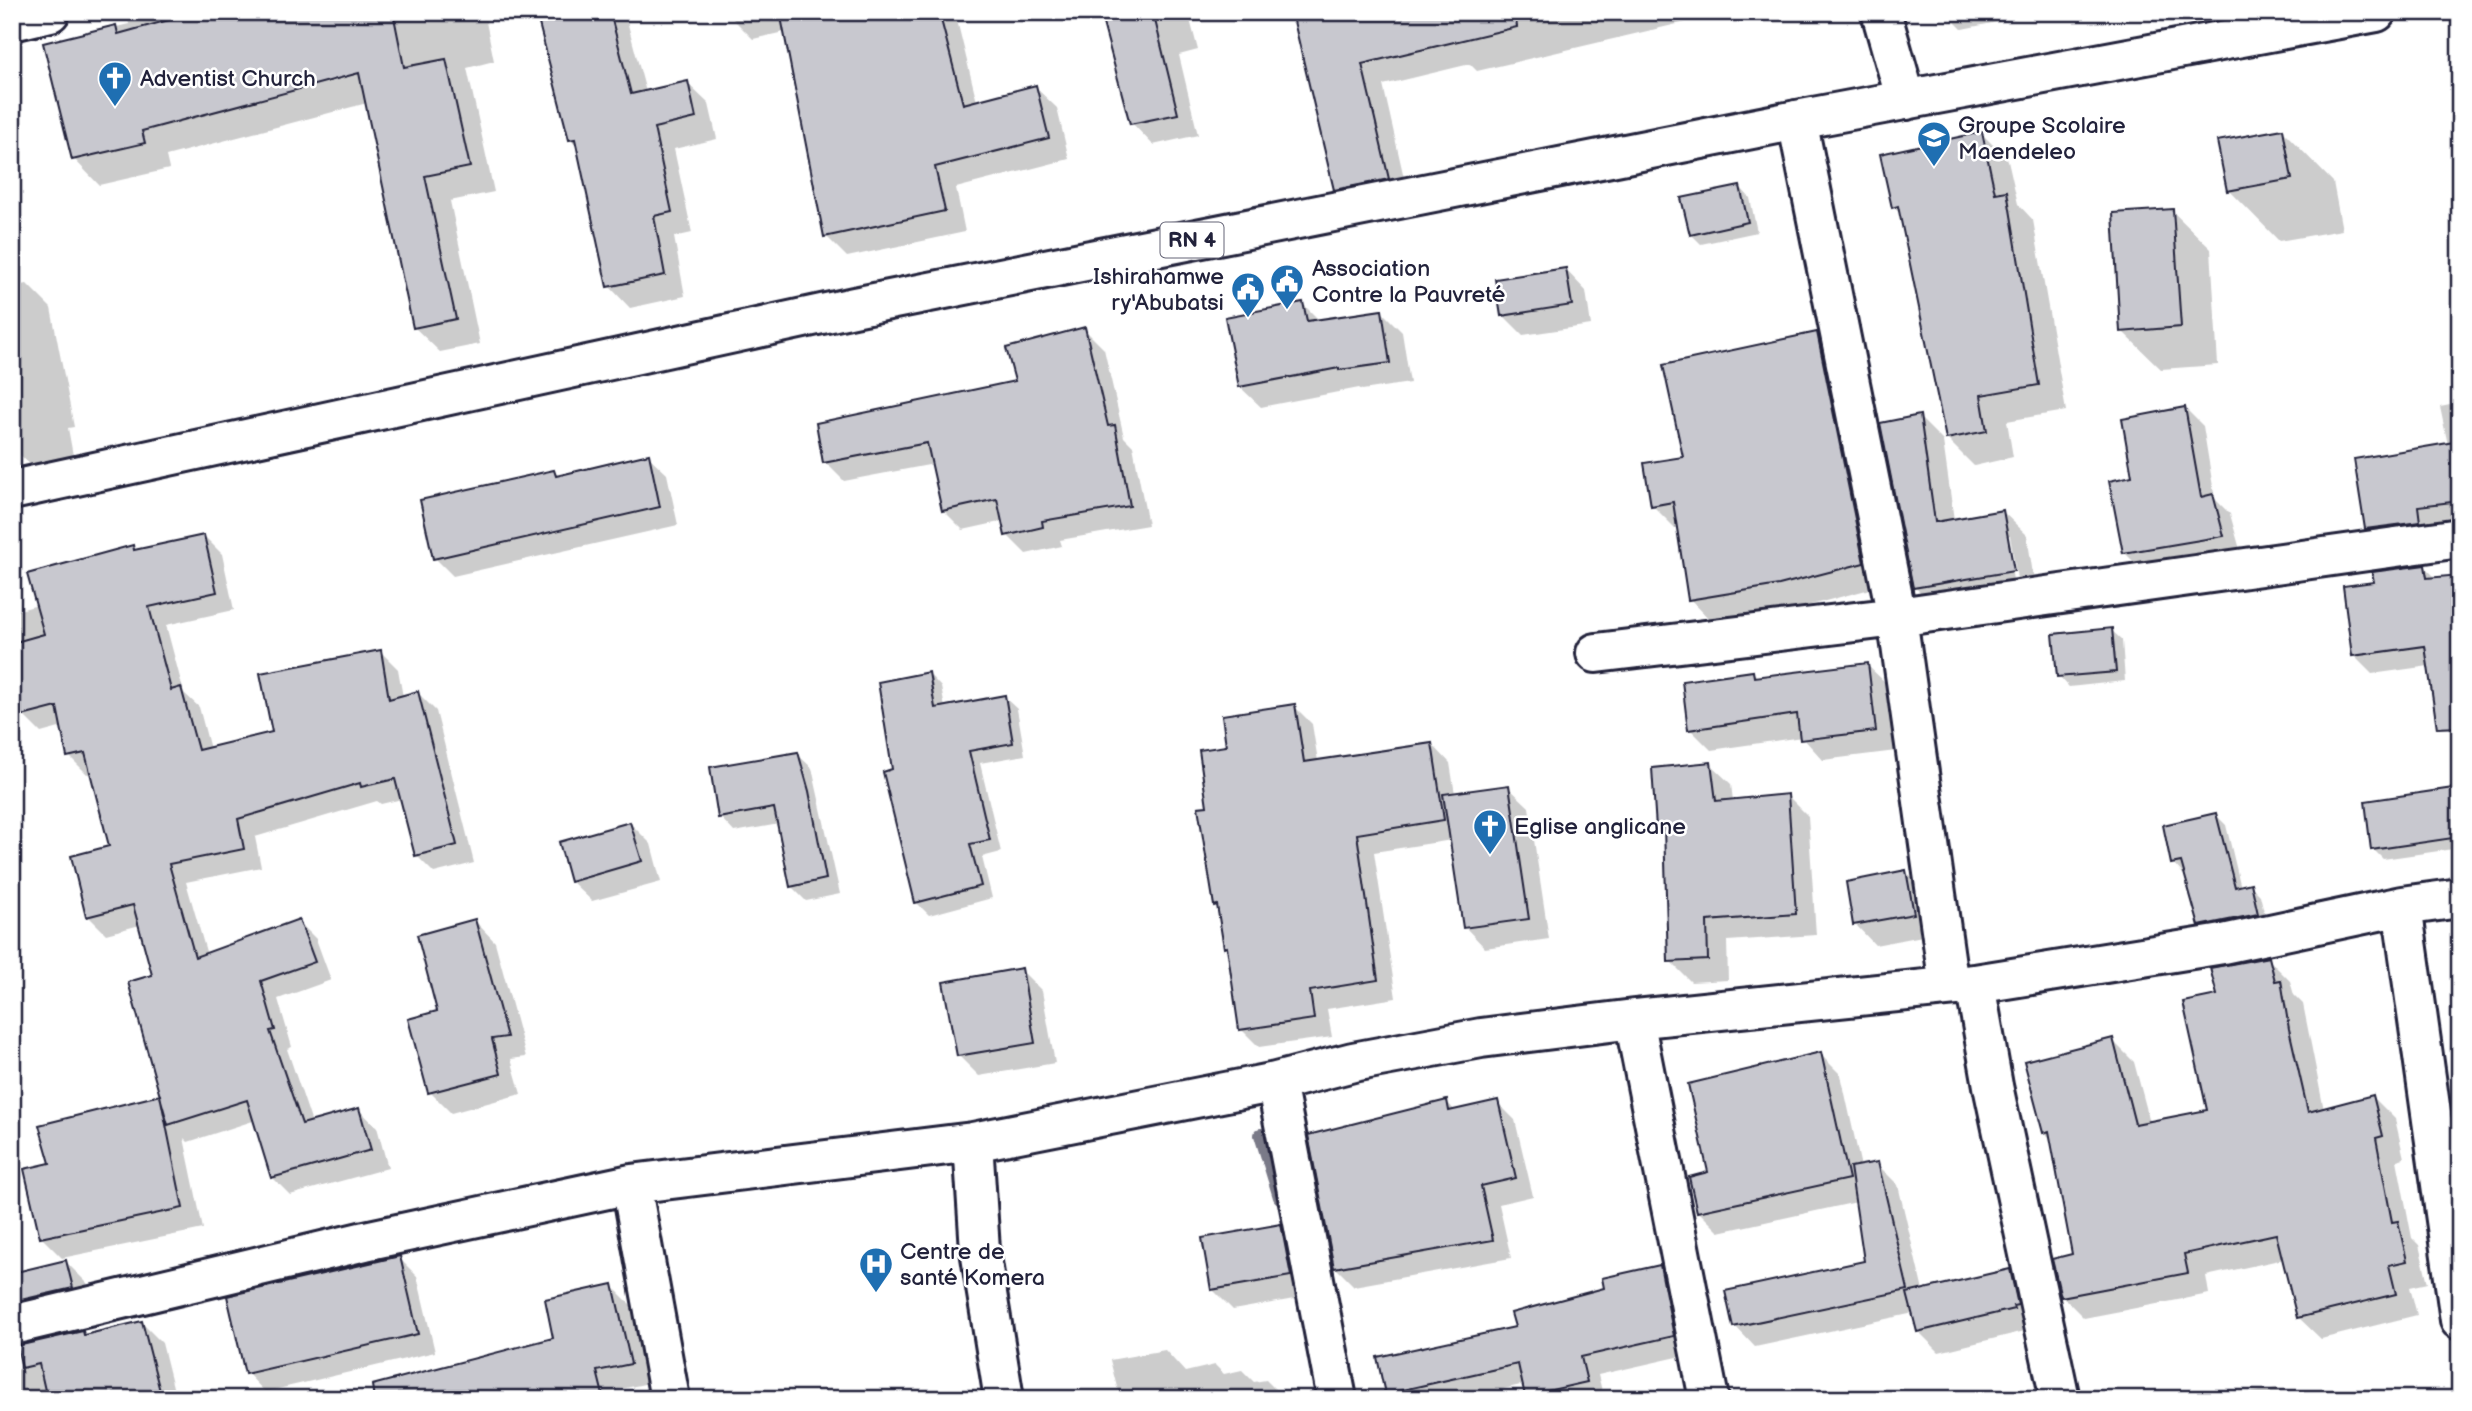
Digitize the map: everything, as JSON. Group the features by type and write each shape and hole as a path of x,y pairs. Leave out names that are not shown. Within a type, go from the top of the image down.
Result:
{"street":[{"path":"12,21 50,12"},
{"path":"1881,12 1906,100"},
{"name":"RN 4","path":"12,490 854,307 1797,120 2376,12"},
{"path":"1797,120 1897,617 1962,985 1996,1100 2060,1399"},
{"path":"1596,653 1897,617 2460,538"},
{"path":"12,1325 365,1241 631,1184 973,1142 1276,1082 1353,1062 1481,1038 1634,1019 1962,985 2223,944 2402,905 2460,898"},
{"path":"2402,905 2460,1321"},
{"path":"1634,1019 1709,1399"},
{"path":"1276,1082 1337,1399"},
{"path":"973,1142 980,1250 1004,1399"},
{"path":"631,1184 670,1399"}],"building":[{"path":"198,12 393,12 404,67 446,59 470,167 425,176 456,319 413,328 359,73 142,131 145,143 72,160 43,43 116,25 118,34"},
{"path":"536,12 610,12 631,94 688,81 696,118 654,128 672,212 654,216 665,275 607,287 575,139 569,140"},
{"path":"780,12 939,12 963,104 1036,85 1049,138 935,167 945,211 824,237"},
{"path":"1100,12 1153,12 1178,114 1130,124"},
{"path":"1313,12 1515,12 1517,27 1362,64 1389,179 1334,190 1293,17"},
{"path":"2283,129 2292,179 2227,191 2217,141"},
{"path":"1982,132 1995,193 2007,191 2039,385 1981,395 1987,431 1946,439 1898,206 1892,208 1880,154"},
{"path":"1740,186 1748,222 1690,235 1681,198"},
{"path":"2173,209 2181,327 2120,332 2113,213"},
{"path":"1566,268 1572,305 1501,316 1495,279"},
{"path":"1303,302 1307,321 1382,310 1390,363 1339,368 1239,387 1225,317"},
{"path":"1085,327 1108,426 1115,425 1130,506 1042,521 1043,527 1005,536 997,499 942,511 927,443 823,463 816,423 1015,381 1006,348"},
{"path":"1817,332 1864,563 1779,585 1688,600 1673,502 1651,506 1644,463 1683,457 1663,365"},
{"path":"2185,407 2201,497 2213,494 2224,536 2123,553 2109,481 2132,476 2122,419"},
{"path":"1920,415 1935,522 2003,510 2014,571 1913,588 1880,423"},
{"path":"2460,441 2460,501 2418,506 2420,522 2365,529 2354,459"},
{"path":"649,454 660,507 433,559 420,500 554,470 556,476"},
{"path":"204,535 217,592 149,607 171,690 181,687 198,750 272,732 260,673 381,650 389,699 418,691 457,845 415,856 395,779 361,787 360,783 238,819 244,849 169,864 195,957 299,919 315,962 261,981 275,1030 270,1031 302,1124 359,1108 371,1150 271,1178 247,1100 168,1125 128,982 152,975 133,905 86,917 71,856 109,846 85,753 67,757 57,707 22,716 12,681 12,643 44,634 27,574 133,545 134,550"},
{"path":"2425,565 2427,578 2460,575 2460,727 2437,728 2425,646 2352,656 2343,586 2374,582 2372,572"},
{"path":"2112,628 2116,672 2057,677 2053,634"},
{"path":"1868,663 1876,731 1800,740 1797,714 1688,730 1682,681 1753,671 1754,677"},
{"path":"929,672 935,708 1005,695 1013,743 969,751 990,840 970,844 981,886 915,903 883,772 892,769 878,682"},
{"path":"1295,704 1304,762 1432,743 1444,820 1357,834 1378,980 1310,991 1314,1019 1239,1030 1227,947 1224,948 1217,905 1214,906 1198,807 1207,806 1199,750 1226,746 1222,715"},
{"path":"798,752 809,791 826,879 790,887 774,808 718,818 710,767"},
{"path":"1711,762 1716,801 1788,794 1796,914 1707,921 1708,960 1668,962 1664,827 1656,828 1652,768"},
{"path":"1509,785 1529,919 1463,928 1443,794"},
{"path":"2460,787 2460,837 2371,850 2365,801"},
{"path":"2216,813 2235,887 2251,883 2258,914 2199,926 2181,862 2171,864 2163,825"},
{"path":"630,822 642,861 570,882 559,842"},
{"path":"1906,870 1914,914 1853,925 1846,882"},
{"path":"475,919 507,1037 492,1039 501,1074 428,1093 408,1019 437,1011 417,935"},
{"path":"2269,957 2275,981 2281,980 2308,1112 2373,1095 2383,1136 2376,1138 2392,1222 2398,1221 2407,1261 2389,1265 2396,1294 2297,1318 2276,1234 2184,1254 2188,1273 2061,1297 2052,1259 2072,1254 2049,1131 2043,1133 2024,1061 2113,1038 2135,1124 2207,1110 2183,1002 2217,995 2210,968"},
{"path":"1022,968 1035,1043 957,1056 943,982"},
{"path":"1821,1052 1849,1179 1697,1212 1689,1177 1708,1172 1688,1084"},
{"path":"160,1095 183,1208 40,1238 24,1169 50,1163 39,1125"},
{"path":"1447,1100 1449,1111 1498,1100 1516,1178 1481,1186 1493,1240 1334,1268 1308,1135"},
{"path":"1878,1162 1908,1290 1733,1327 1725,1291 1864,1261 1850,1167"},
{"path":"1281,1224 1291,1276 1211,1290 1202,1238"},
{"path":"400,1256 418,1334 245,1374 227,1296"},
{"path":"66,1260 73,1288 12,1302 12,1273"},
{"path":"1660,1265 1674,1336 1581,1357 1587,1382 1525,1396 1518,1364 1385,1394 1377,1357 1515,1327 1511,1313 1604,1288 1602,1278"},
{"path":"2010,1269 2018,1305 2013,1306 2014,1309 1917,1332 1907,1293"},
{"path":"613,1284 631,1364 597,1371 604,1399 374,1399 372,1385 553,1338 545,1299"},
{"path":"142,1321 162,1399 47,1399 39,1364 22,1368 17,1346 83,1331 84,1335"}],"waterway":[{"path":"1261,1135 1280,1197"}],"place":[{"name":"Adventist Church","path":"115,108"},
{"name":"Groupe Scolaire Maendeleo","path":"1934,168"},
{"name":"Association Contre la Pauvreté","path":"1287,311"},
{"name":"Ishirahamwe ry'Abubatsi","path":"1248,319"},
{"name":"Eglise anglicane","path":"1490,856"},
{"name":"Centre de santé Komera","path":"876,1294"}]}
